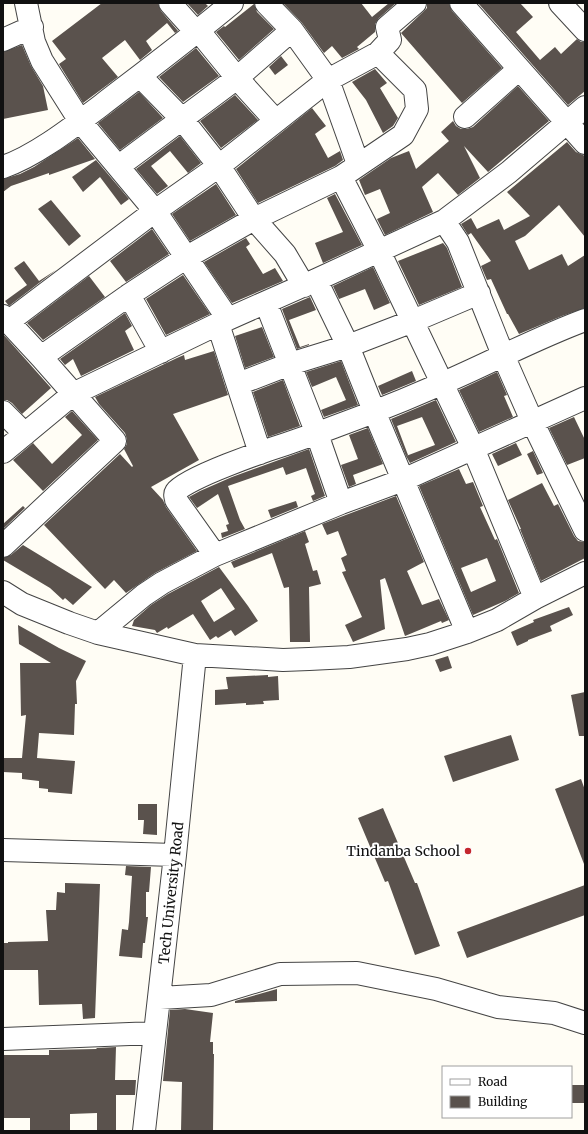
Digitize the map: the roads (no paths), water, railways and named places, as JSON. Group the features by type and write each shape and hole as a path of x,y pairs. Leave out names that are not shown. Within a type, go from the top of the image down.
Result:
{"street":[{"path":"26,3 34,42 42,61 80,121 155,211 187,257 223,322 238,384 260,453"},
{"path":"170,3 197,31 275,120"},
{"path":"4,164 33,153 80,121 140,76 232,3"},
{"path":"266,3 292,30 328,80 358,164"},
{"path":"3,546 115,441 6,319 218,166 328,80 378,53 390,40 387,27 415,3"},
{"path":"461,3 585,143"},
{"path":"560,3 583,25"},
{"path":"3,40 32,27"},
{"path":"119,166 237,78 292,30"},
{"path":"41,357 129,295 187,257 254,219 340,177 403,135 417,109 415,90 378,53"},
{"path":"465,117 519,69"},
{"path":"140,76 182,119 218,166 254,219 310,283 348,346 467,632"},
{"path":"3,452 73,394 223,322 444,221 509,172 585,108"},
{"path":"340,177 379,251 473,448 535,598"},
{"path":"444,221 458,242 503,355 532,421 585,530"},
{"path":"238,384 290,364 348,346 413,321 479,293"},
{"path":"129,295 161,352"},
{"path":"266,303 317,434 341,503"},
{"path":"215,555 176,500 175,494 181,487 201,476 260,453 317,434 442,384 503,355 585,320"},
{"path":"98,633 144,595 162,583 215,555 341,503 404,480 585,398"},
{"path":"3,412 25,434"},
{"path":"3,592 22,604 98,633 195,655 283,660 349,657 407,650 430,644 497,620 535,598 585,573"},
{"name":"Tech University Road","path":"144,1131 160,998 195,655"},
{"path":"3,850 175,856"},
{"path":"160,998 211,995 280,974 357,973 436,989 498,1007 554,1014 585,1023"},
{"path":"3,1039 155,1033"}],"place":[{"name":"Tindanba School","path":"468,851"}]}
